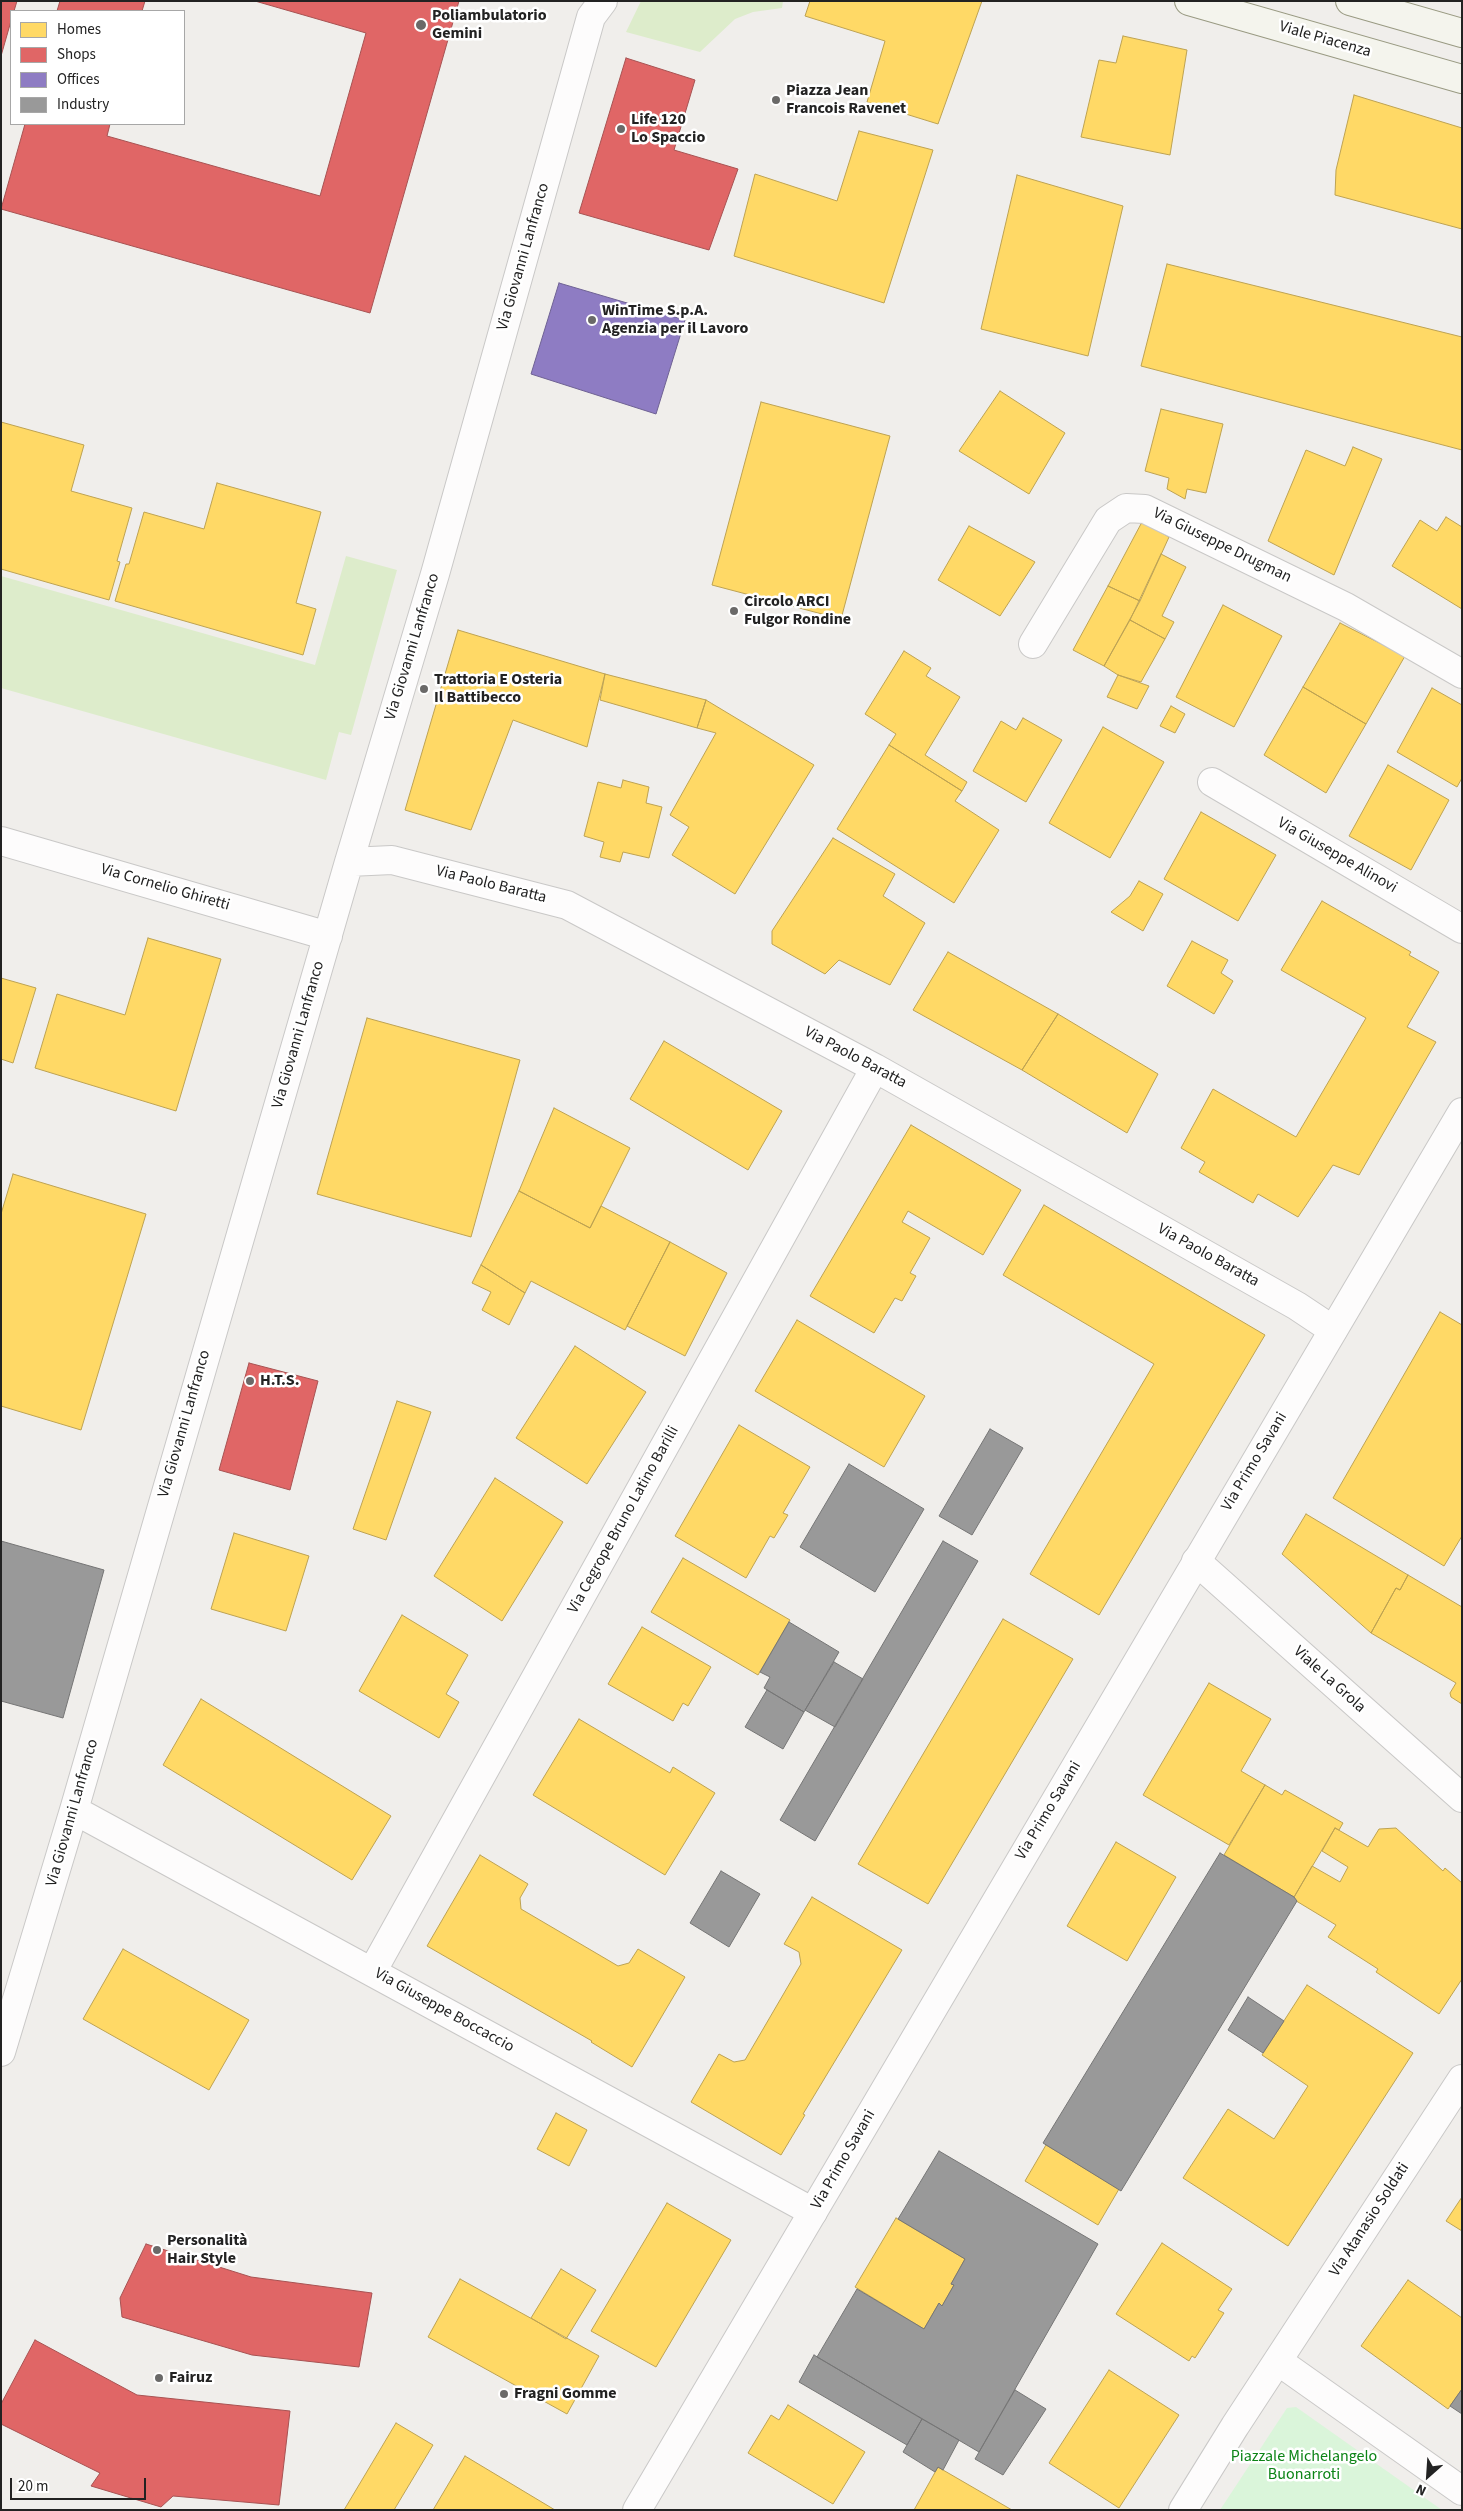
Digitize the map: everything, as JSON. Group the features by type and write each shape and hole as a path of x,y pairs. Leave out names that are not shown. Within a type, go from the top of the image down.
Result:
{"main road":[{"name":"Viale Piacenza","path":"1189,1 1462,79"},
{"path":"1350,1 1462,33"}],"street":[{"name":"Via Giovanni Lanfranco","path":"1,2052 74,1810 349,862 435,574 594,6"},
{"name":"Via Giuseppe Drugman","path":"1034,644 1108,520 1126,508 1145,509 1346,607 1462,674"},
{"name":"Via Giuseppe Alinovi","path":"1212,782 1462,930"},
{"name":"Via Cornelio Ghiretti","path":"1,840 328,936"},
{"name":"Via Paolo Baratta","path":"349,862 392,860 567,905 876,1068 1297,1306 1333,1330"},
{"name":"Via Cegrope Bruno Latino Barilli","path":"372,1972 876,1068"},
{"name":"Via Primo Savani","path":"637,2510 1462,1112"},
{"name":"Viale La Grola","path":"1196,1561 1462,1798"},
{"name":"Via Giuseppe Boccaccio","path":"74,1810 813,2212"},
{"name":"Via Atanasio Soldati","path":"1278,2361 1462,2079"},
{"path":"1183,2510 1278,2361 1462,2491"}],"green space":[{"path":"641,1 783,1 782,8 753,12 735,19 700,52 626,32"},
{"path":"346,556 397,570 351,735 339,732 326,780 1,688 1,576 315,665"},
{"name":"Piazzale Michelangelo Buonarroti","path":"1296,2407 1442,2510 1220,2510 1287,2408"}],"building: Homes":[{"path":"810,1 982,1 938,124 867,102 885,41 805,16"},
{"path":"1123,36 1187,50 1170,155 1081,137 1099,60 1116,63"},
{"path":"1354,95 1462,128 1462,229 1335,195 1336,170"},
{"path":"859,131 933,150 884,303 734,256 755,174 837,201"},
{"path":"1017,175 1123,206 1088,356 981,329"},
{"path":"1167,264 1462,337 1462,450 1141,366"},
{"path":"1000,391 1065,433 1029,494 959,451"},
{"path":"761,402 890,436 841,619 712,585"},
{"path":"1161,409 1223,424 1206,493 1187,489 1185,499 1167,489 1169,478 1145,471"},
{"path":"1,422 84,445 71,491 132,508 117,561 120,562 109,600 1,569"},
{"path":"1353,447 1382,459 1334,575 1268,541 1306,450 1345,466"},
{"path":"217,483 321,512 296,603 316,609 303,655 115,601 126,564 129,564 144,512 204,529"},
{"path":"1446,517 1462,527 1462,609 1392,566 1420,520 1437,531"},
{"path":"1142,522 1169,537 1140,601 1108,586"},
{"path":"969,526 1035,562 1000,616 938,580"},
{"path":"1161,554 1186,567 1162,616 1174,622 1165,639 1130,620"},
{"path":"1108,586 1140,601 1104,666 1073,650"},
{"path":"1223,605 1282,636 1234,727 1176,697"},
{"path":"1130,620 1165,639 1141,682 1118,675 1104,666"},
{"path":"1340,623 1405,656 1366,724 1303,687"},
{"path":"458,630 605,674 587,747 513,720 471,830 405,810"},
{"path":"904,651 931,668 926,676 960,697 925,755 967,782 962,791 889,745 896,734 865,714"},
{"path":"605,674 706,700 697,728 600,700"},
{"path":"1118,675 1149,686 1137,709 1107,697"},
{"path":"1303,687 1366,724 1326,793 1264,755"},
{"path":"1432,688 1462,705 1462,778 1457,787 1397,752"},
{"path":"706,700 814,765 735,894 672,855 689,827 670,815 716,733 697,728"},
{"path":"1171,706 1185,714 1175,733 1160,726"},
{"path":"1023,718 1062,740 1026,802 973,771 1001,721 1016,730"},
{"path":"1103,727 1164,762 1110,858 1049,823"},
{"path":"889,745 962,791 955,801 999,830 954,903 837,829"},
{"path":"1388,765 1449,800 1411,870 1349,836"},
{"path":"623,780 649,787 646,803 662,807 649,858 623,852 620,862 600,857 604,842 584,836 598,782 621,788"},
{"path":"1201,812 1276,855 1238,921 1164,879"},
{"path":"833,838 895,874 883,896 925,923 890,985 839,960 825,974 772,944 772,931"},
{"path":"1139,881 1163,894 1143,931 1111,912 1130,896"},
{"path":"1322,901 1411,952 1409,955 1439,972 1407,1027 1436,1042 1359,1175 1333,1165 1298,1217 1258,1194 1253,1203 1199,1172 1205,1162 1181,1148 1213,1089 1296,1137 1366,1018 1281,970"},
{"path":"148,938 221,959 176,1111 35,1068 57,994 125,1015"},
{"path":"1192,941 1228,960 1221,973 1233,981 1214,1014 1167,986"},
{"path":"948,952 1058,1014 1022,1070 913,1010"},
{"path":"1,978 36,988 13,1063 1,1059"},
{"path":"1058,1014 1158,1074 1127,1133 1022,1070"},
{"path":"367,1018 520,1060 471,1237 317,1194"},
{"path":"664,1041 782,1111 748,1170 630,1099"},
{"path":"554,1108 630,1148 590,1228 519,1191"},
{"path":"911,1125 1021,1190 983,1255 908,1211 902,1222 930,1238 910,1273 916,1276 902,1301 895,1298 874,1333 810,1296"},
{"path":"13,1174 146,1214 81,1430 1,1406 1,1214"},
{"path":"519,1191 590,1228 601,1206 670,1242 625,1330 531,1281 525,1293 481,1265"},
{"path":"1044,1205 1265,1335 1099,1615 1030,1574 1154,1364 1003,1275"},
{"path":"670,1242 727,1273 685,1356 627,1326"},
{"path":"481,1265 525,1293 509,1325 482,1310 491,1292 472,1283"},
{"path":"1440,1312 1462,1325 1462,1536 1444,1566 1333,1498"},
{"path":"797,1320 925,1396 884,1467 755,1391"},
{"path":"575,1346 646,1392 587,1484 516,1438"},
{"path":"397,1401 431,1412 386,1540 353,1529"},
{"path":"739,1425 810,1467 783,1513 788,1515 774,1538 770,1536 746,1578 675,1536"},
{"path":"495,1478 563,1522 502,1621 434,1576"},
{"path":"1306,1514 1408,1575 1400,1590 1396,1588 1371,1633 1282,1554"},
{"path":"234,1533 309,1556 286,1631 211,1609"},
{"path":"683,1558 790,1620 758,1675 651,1612"},
{"path":"1408,1575 1462,1607 1462,1704 1451,1697 1450,1693 1456,1683 1371,1633 1396,1588 1400,1590"},
{"path":"402,1615 468,1655 446,1694 459,1702 439,1738 359,1691"},
{"path":"1003,1619 1073,1659 928,1904 858,1864"},
{"path":"642,1627 711,1667 688,1706 683,1703 673,1721 608,1684"},
{"path":"1209,1683 1271,1719 1241,1771 1265,1785 1229,1845 1143,1795"},
{"path":"201,1699 391,1816 352,1880 163,1765"},
{"path":"579,1719 670,1773 673,1767 715,1793 665,1875 533,1795"},
{"path":"1265,1785 1282,1795 1285,1790 1343,1823 1339,1830 1335,1828 1294,1897 1224,1855"},
{"path":"1335,1828 1368,1847 1379,1829 1396,1828 1443,1871 1445,1868 1462,1883 1462,1979 1439,2014 1376,1972 1378,1969 1328,1937 1336,1925 1293,1899 1312,1866 1340,1882 1348,1867 1322,1851"},
{"path":"1116,1842 1176,1877 1127,1961 1067,1926"},
{"path":"480,1855 528,1884 520,1898 521,1909 618,1966 629,1963 638,1949 685,1977 632,2067 592,2041 427,1946"},
{"path":"812,1897 902,1950 803,2114 805,2115 781,2155 691,2102 719,2054 734,2062 745,2060 801,1964 799,1952 784,1944"},
{"path":"123,1949 249,2020 209,2090 83,2019"},
{"path":"1307,1985 1413,2053 1288,2246 1183,2178 1228,2109 1274,2139 1308,2086 1262,2055"},
{"path":"556,2113 587,2130 569,2166 537,2149"},
{"path":"1046,2145 1119,2189 1098,2225 1025,2181"},
{"path":"1462,2197 1462,2231 1446,2221"},
{"path":"667,2203 731,2240 656,2367 591,2331"},
{"path":"896,2218 965,2259 951,2284 954,2285 942,2306 939,2303 924,2329 855,2287"},
{"path":"1162,2243 1232,2289 1218,2310 1224,2313 1195,2358 1192,2356 1189,2361 1116,2314"},
{"path":"561,2269 596,2290 566,2339 531,2318"},
{"path":"460,2279 599,2356 567,2414 428,2337"},
{"path":"1408,2280 1462,2318 1462,2389 1448,2409 1361,2346"},
{"path":"1109,2370 1179,2415 1119,2508 1049,2463"},
{"path":"788,2405 865,2452 833,2504 748,2453 771,2415 779,2420"},
{"path":"396,2423 433,2445 394,2510 344,2510"},
{"path":"465,2456 555,2510 433,2510"},
{"path":"938,2467 943,2470 1012,2510 914,2510"}],"building: Shops":[{"path":"1,1 17,1 14,10 10,10 10,24 1,56"},
{"path":"60,1 145,1 142,10 57,10"},
{"path":"255,1 459,1 370,313 1,209 25,125 110,125 107,136 320,196 366,33"},
{"path":"626,58 695,80 674,150 738,169 709,250 579,213"},
{"path":"249,1363 318,1381 290,1490 219,1470"},
{"path":"146,2244 251,2277 372,2293 359,2367 252,2355 122,2317 120,2298"},
{"path":"35,2340 137,2395 290,2411 279,2505 173,2496 161,2507 91,2486 100,2473 1,2424 1,2404"}],"building: Offices":[{"path":"559,283 685,320 656,414 531,374"}],"building: Industry":[{"path":"990,1429 1023,1448 972,1535 939,1516"},
{"path":"849,1464 924,1509 875,1592 800,1547"},
{"path":"1,1541 104,1570 63,1718 1,1701"},
{"path":"943,1541 978,1561 815,1841 780,1820"},
{"path":"789,1622 839,1652 804,1712 764,1688 770,1677 760,1672"},
{"path":"834,1662 863,1679 835,1727 805,1710"},
{"path":"767,1690 804,1712 783,1749 745,1727"},
{"path":"1220,1853 1294,1897 1297,1901 1121,2191 1043,2143"},
{"path":"721,1871 760,1894 729,1947 690,1923"},
{"path":"1248,1997 1284,2021 1263,2053 1228,2030"},
{"path":"939,2151 1098,2244 979,2452 817,2357 857,2289 924,2329 939,2303 942,2306 954,2285 951,2284 965,2259 898,2219"},
{"path":"814,2355 922,2419 907,2445 799,2382"},
{"path":"1462,2389 1462,2414 1450,2406"},
{"path":"1015,2390 1046,2409 1003,2475 975,2459"},
{"path":"922,2419 959,2440 943,2470 938,2467 935,2472 903,2452"}],"place":[{"name":"Poliambulatorio Gemini","path":"421,25"},
{"name":"Piazza Jean Francois Ravenet","path":"776,100"},
{"name":"Life 120 Lo Spaccio","path":"621,129"},
{"name":"WinTime S.p.A. Agenzia per il Lavoro","path":"592,320"},
{"name":"Circolo ARCI Fulgor Rondine","path":"734,611"},
{"name":"Trattoria E Osteria Il Battibecco","path":"424,689"},
{"name":"H.T.S.","path":"250,1381"},
{"name":"Personalità Hair Style","path":"157,2250"},
{"name":"Fairuz","path":"159,2378"},
{"name":"Fragni Gomme","path":"504,2394"}]}
